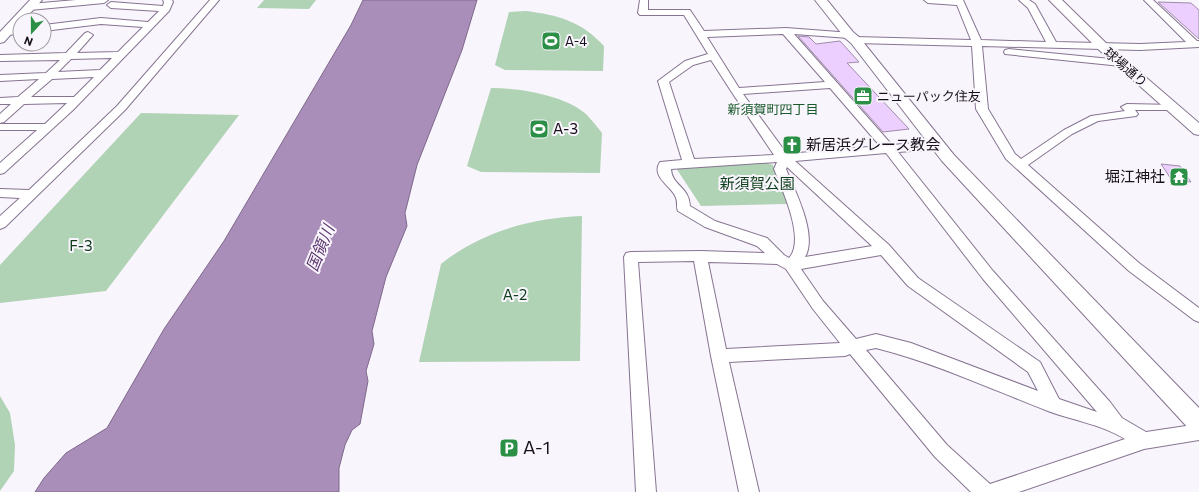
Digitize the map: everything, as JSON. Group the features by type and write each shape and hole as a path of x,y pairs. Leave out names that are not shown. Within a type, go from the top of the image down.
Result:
{"street":[{"path":"0,224 80,149 125,103 215,0"},
{"path":"644,0 643,13 687,12 713,56 780,154 884,249 913,282 1034,367 1053,405"},
{"path":"821,0 971,184 1169,390 1199,424"},
{"path":"928,0 960,2 977,45 982,109 1010,156 1134,267 1199,316"},
{"path":"1023,0 1032,6 1053,45"},
{"name":"球場通り","path":"1055,0 1102,46 1199,131"},
{"path":"1148,0 1197,44"},
{"path":"101,21 110,2"},
{"path":"3,36 33,4 110,2 166,5"},
{"path":"0,170 77,100 150,25 166,5"},
{"path":"52,27 101,21 150,25"},
{"path":"700,34 786,31 977,45 1140,47 1197,44"},
{"path":"786,31 888,149 988,275 1104,407 1116,424"},
{"path":"0,120 71,56 88,35"},
{"path":"977,45 988,49 1017,53 1121,63"},
{"path":"0,58 120,55"},
{"path":"690,164 664,81 689,63 713,56"},
{"path":"0,78 49,77 104,73"},
{"path":"736,91 832,85"},
{"path":"0,101 77,100"},
{"path":"1020,165 1068,132 1096,118 1132,114 1127,107 1171,107"},
{"path":"0,127 48,127"},
{"path":"938,145 785,158 664,165 666,176 683,197 683,208 710,224 762,242 785,262 818,305 941,451 985,492"},
{"path":"0,155 17,155"},
{"path":"785,158 780,169 798,218 801,236 800,253 785,262"},
{"path":"0,193 31,194"},
{"path":"646,492 630,257 700,256 785,262 884,249"},
{"path":"700,256 719,356 749,492"},
{"path":"719,356 844,349 876,341 911,350 1053,405 1101,421 1116,424 1144,441"},
{"path":"992,492 1144,441 1199,432"}],"green space":[{"path":"264,0 316,0 309,9 257,8"},
{"name":"A-4","path":"526,11 559,17 578,25 595,37 604,46 603,71 505,70 495,65 509,12"},
{"name":"A-3","path":"491,88 515,89 554,97 577,107 586,114 602,133 600,173 481,172 467,166"},
{"name":"F-3","path":"141,113 239,115 106,291 0,303 0,265"},
{"name":"新須賀公園","path":"767,163 773,165 787,204 701,206 676,168"},
{"name":"A-2","path":"582,216 580,361 419,362 441,264 473,243 507,229 544,220"},
{"path":"0,396 10,413 15,445 14,471 0,491"}],"water":[{"name":"国領川","path":"363,0 477,0 462,50 417,165 405,213 407,226 386,277 372,331 374,344 366,371 368,381 360,424 352,430 345,445 339,468 339,492 35,492 44,478 66,453 107,428 164,329 224,241 351,25"}],"building":[{"path":"1158,2 1191,3 1199,10 1199,39"},
{"name":"ニューパック住友","path":"798,36 809,37 816,44 840,41 859,62 847,63 909,129 883,132"},
{"name":"堀江神社","path":"1161,164 1180,166 1191,182 1171,179"}],"place":[{"name":"A-4","path":"551,41"},
{"name":"ニューパック住友","path":"863,96"},
{"name":"A-3","path":"539,129"},
{"name":"新居浜グレース教会","path":"792,145"},
{"name":"堀江神社","path":"1179,177"},
{"name":"A-1","path":"509,448"}],"district":[{"name":"新須賀町四丁目","path":"773,109"}]}
